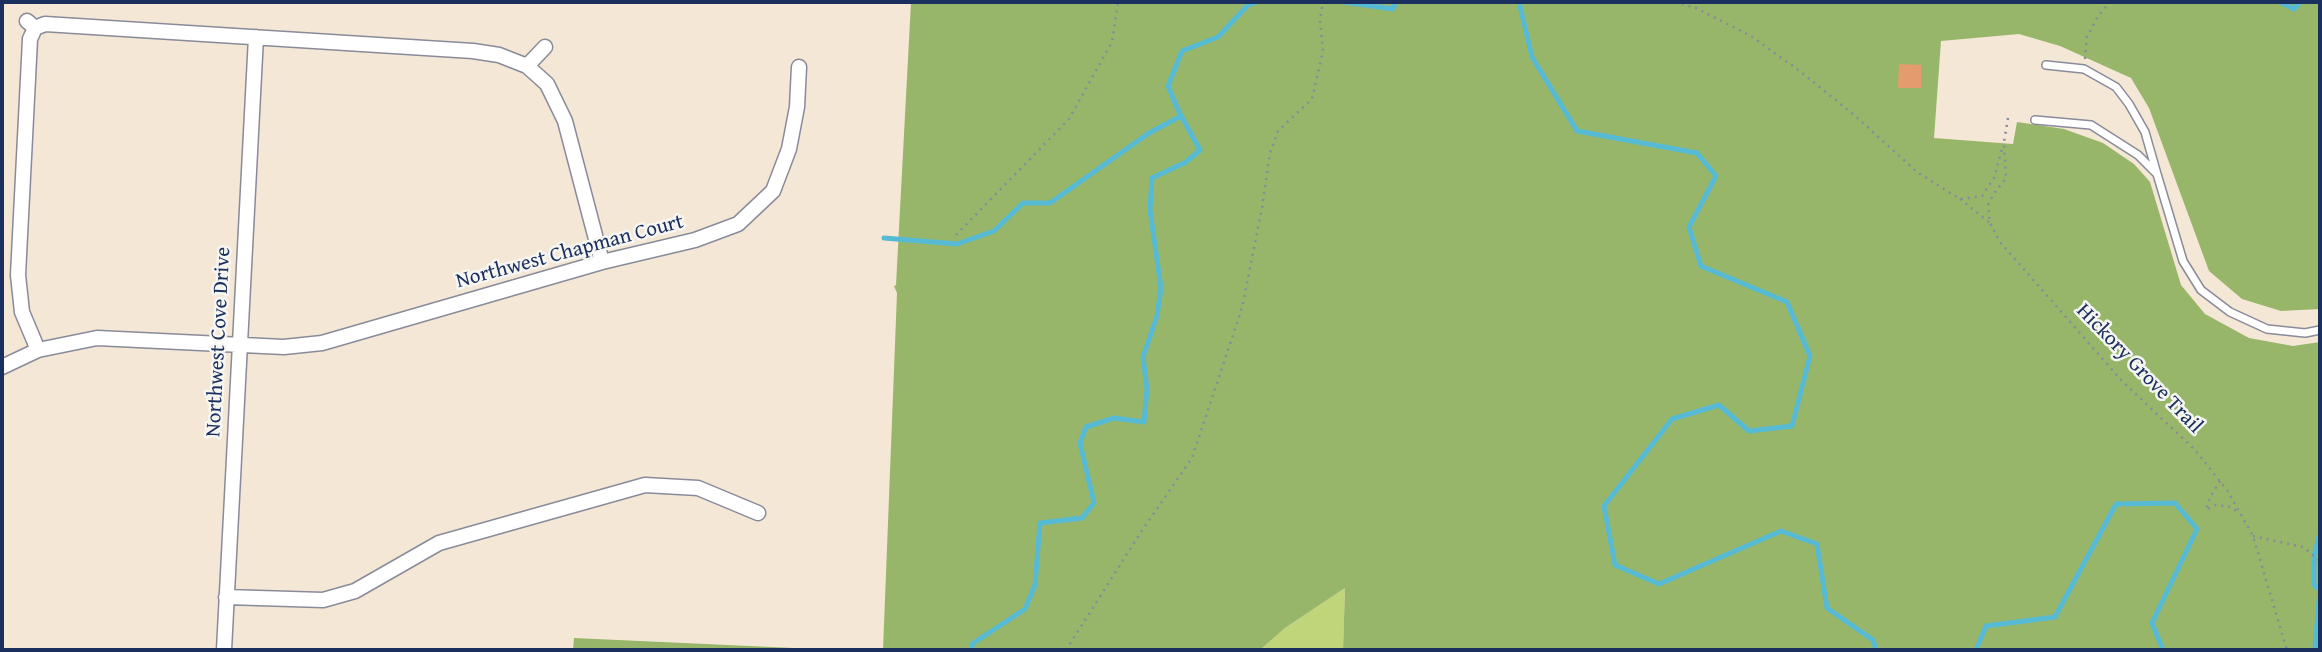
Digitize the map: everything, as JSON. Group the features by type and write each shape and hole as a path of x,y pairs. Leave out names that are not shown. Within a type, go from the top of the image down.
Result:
{"street":[{"path":"38,350 22,312 18,275 31,25 474,51 499,55 527,65 547,84 565,121 602,262"},
{"name":"Northwest Cove Drive","path":"224,650 256,37"},
{"path":"527,65 545,47"},
{"name":"Northwest Chapman Court","path":"2,368 38,350 97,338 284,347 322,343 602,262 695,240 738,224 773,191 789,149 797,107 799,67"},
{"path":"226,597 323,600 355,591 439,543 645,485 698,488 758,513"}],"lane":[{"path":"2046,65 2084,69 2116,87 2129,104 2145,132 2183,261 2201,290 2230,312 2267,329 2305,333 2320,330"},
{"path":"2035,120 2091,125 2138,155 2157,174"}],"path":[{"path":"956,235 1069,119 1112,42 1118,2"},
{"path":"1066,650 1192,458 1242,307 1270,153 1278,131 1312,99 1323,51 1320,19 1323,2"},
{"name":"Hickory Grove Trail","path":"1675,2 1696,8 1751,36 1853,114 1917,172 1960,199 1990,223 2000,242 2122,381 2195,450 2220,481 2253,536 2287,650"},
{"path":"2084,69 2087,37 2098,16 2110,3"},
{"path":"1960,199 1982,196 1994,178 2008,118"},
{"path":"1990,223 1988,205 2006,178 2004,142"},
{"path":"2220,481 2206,510 2216,505 2231,507 2242,516"},
{"path":"2253,536 2303,547 2320,561"}],"green space":[{"path":"911,2 2320,2 2320,309 2281,311 2242,299 2209,271 2149,108 2131,78 2060,46 2019,34 1941,41 1934,138 2013,144 2017,122 2064,129 2103,143 2134,164 2150,182 2181,285 2205,314 2249,338 2293,346 2320,342 2320,650 1343,650 1345,588 1285,628 1260,650 883,650 897,293 894,286"},
{"path":"1345,588 1343,650 1260,650 1285,628"},
{"path":"574,638 838,650 573,650"}],"building":[{"path":"1899,64 1921,65 1921,88 1898,88"}],"waterway":[{"path":"972,650 972,644 1025,609 1035,585 1040,523 1082,518 1094,503 1080,443 1086,427 1114,418 1144,422 1147,389 1143,357 1157,316 1161,288 1150,210 1152,178 1186,162 1200,150 1168,86 1182,51 1218,37 1248,5 1257,2"},
{"path":"1343,2 1393,9 1396,2"},
{"path":"1519,2 1532,57 1577,131 1697,153 1716,176 1689,227 1701,266 1787,302 1810,356 1792,426 1749,431 1719,405 1672,419 1604,506 1615,565 1659,584 1781,531 1817,544 1827,608 1873,640 1876,650"},
{"path":"2280,2 2294,9 2300,2"},
{"path":"884,238 957,244 994,231 1023,203 1050,203 1149,133 1181,116"},
{"path":"1976,650 1986,626 2055,617 2116,504 2175,503 2197,529 2152,623 2163,650"},
{"path":"2317,650 2315,646 2320,590 2314,585 2314,555 2320,533"}]}
